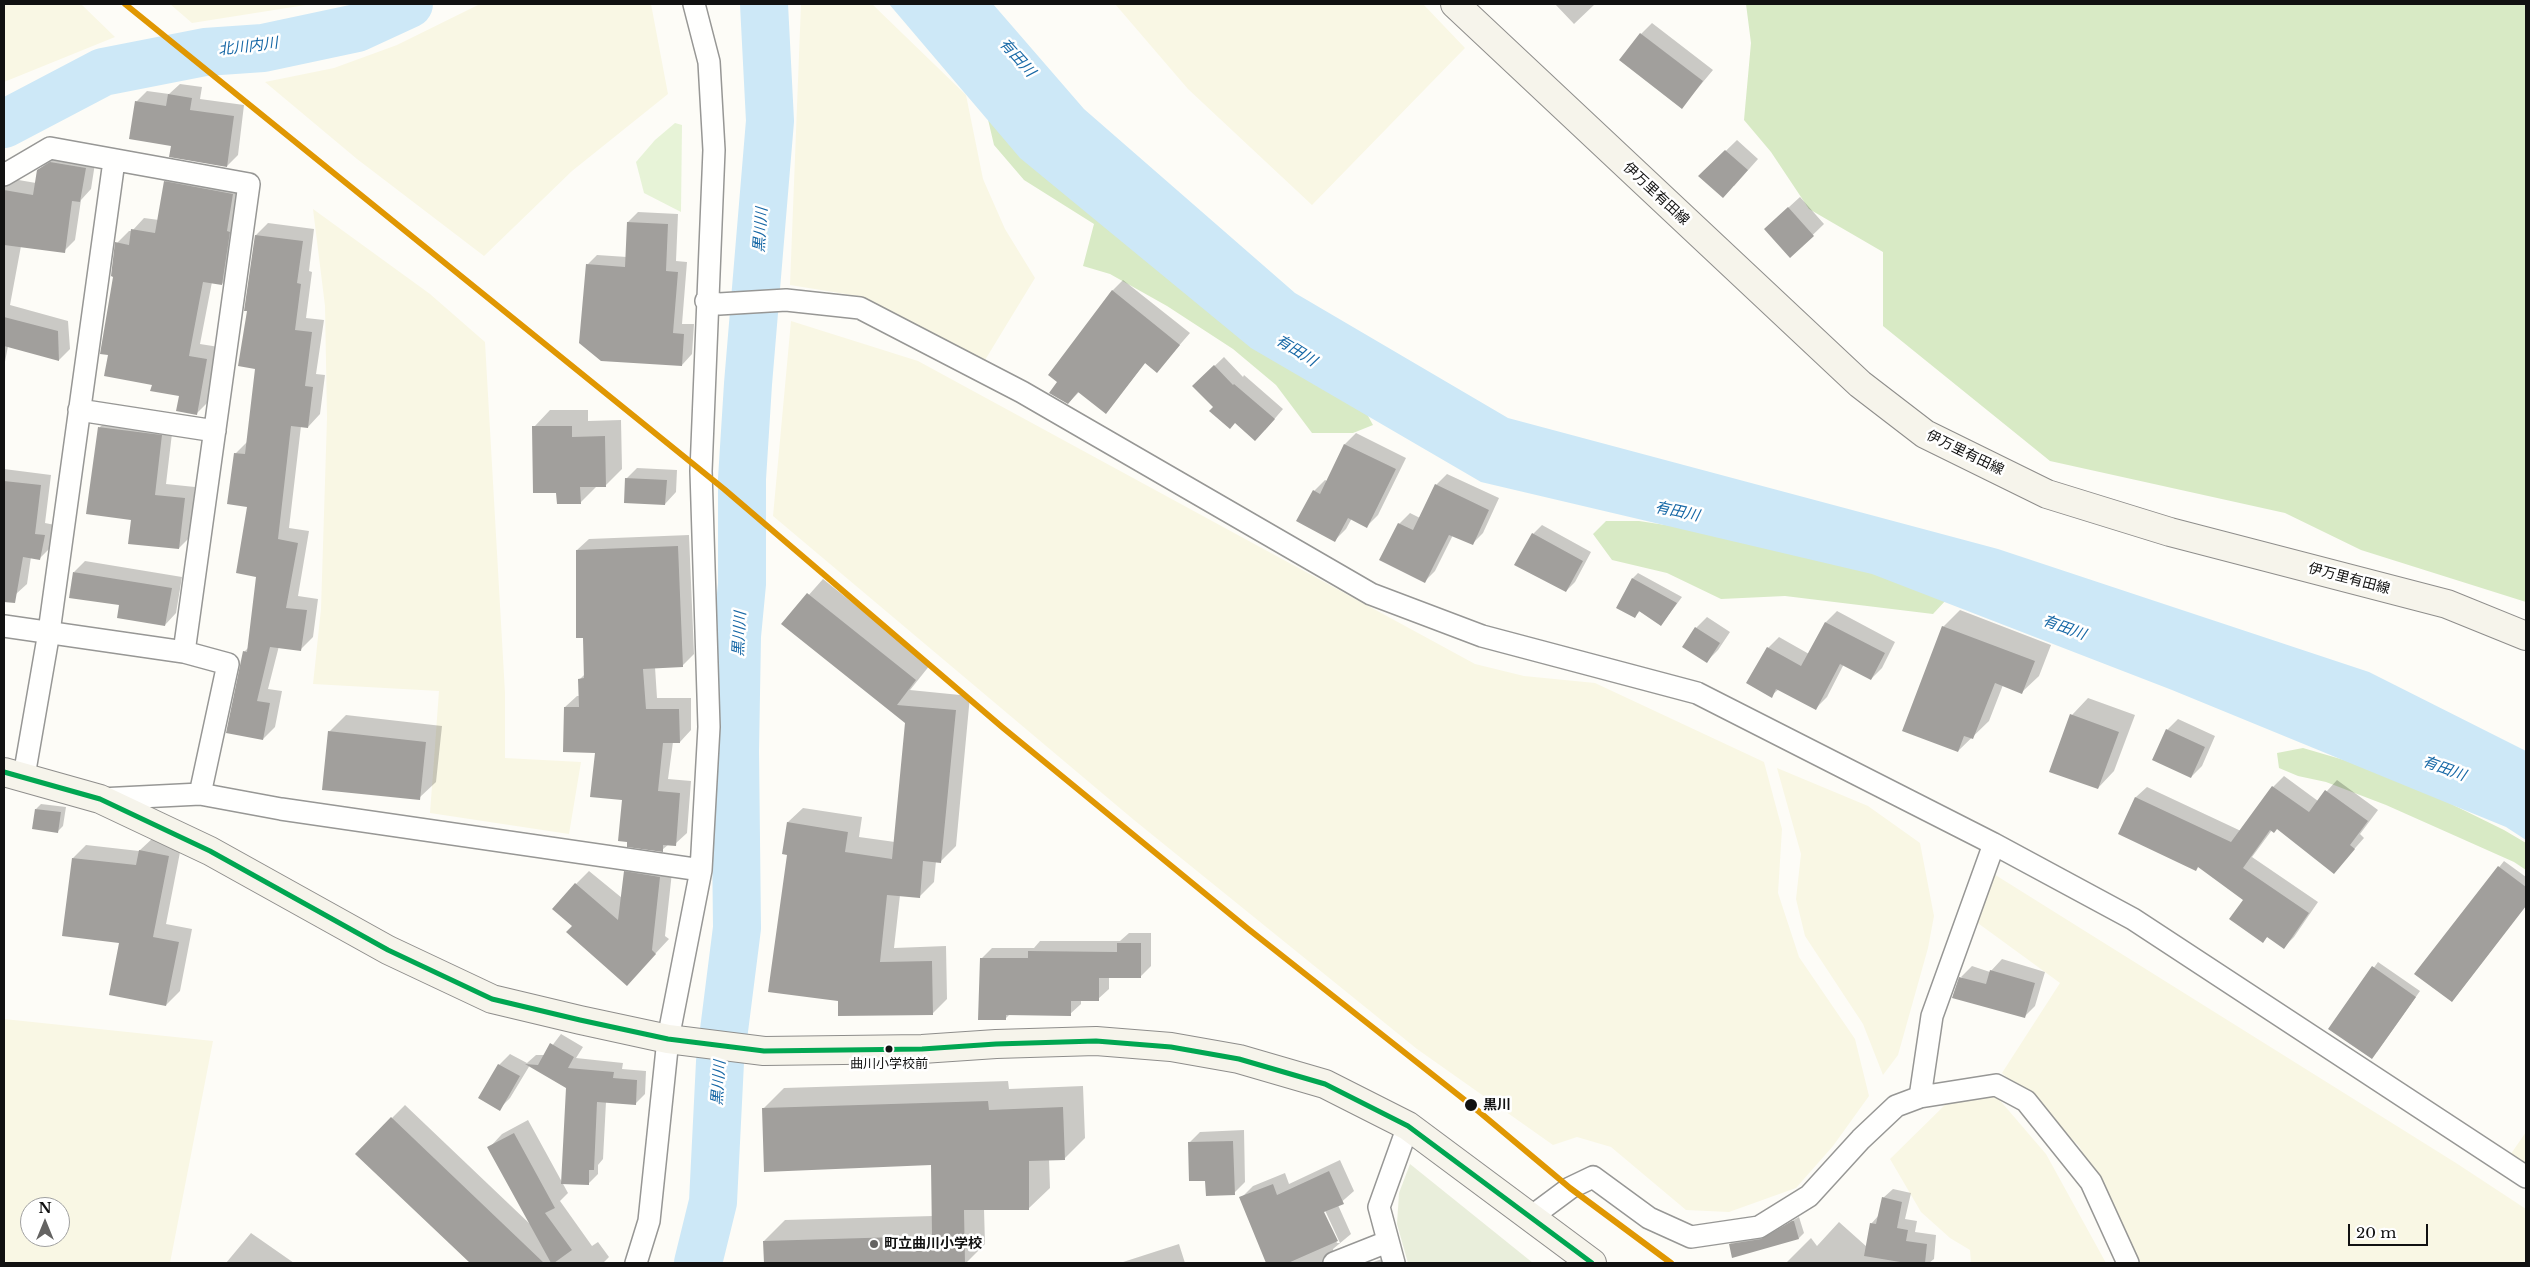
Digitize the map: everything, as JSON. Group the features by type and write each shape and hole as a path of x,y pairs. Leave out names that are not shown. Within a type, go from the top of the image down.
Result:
{"main road":[{"name":"伊万里有田線","path":"1455,4 1860,384 1925,434 2047,494 2170,532 2447,604 2526,636"},
{"path":"14,774 100,799 210,851 388,950 492,999 668,1039 764,1051 922,1049 996,1044 1096,1041 1171,1047 1239,1059 1325,1084 1408,1126 1592,1263"}],"street":[{"path":"636,1263 649,1221 668,1039 701,870 709,727 701,471 713,303 714,150 709,62 694,4"},
{"path":"4,174 50,148 249,184 184,652"},
{"path":"14,774 49,632 114,161"},
{"path":"713,303 786,300 860,308 1022,392 1371,594 1482,636 1697,693 1994,844 2133,919 2526,1176"},
{"path":"79,410 215,430"},
{"path":"4,626 184,652 228,664 200,794"},
{"path":"100,799 200,794 291,810 701,870"},
{"path":"1920,1097 1932,1016 1994,844"},
{"path":"1531,1217 1570,1188 1593,1177 1649,1218 1691,1237 1759,1227 1809,1196 1861,1139 1896,1106 1920,1097 1996,1085 2026,1101 2091,1182 2128,1263"},
{"path":"1394,1263 1379,1207 1408,1126"},
{"path":"1334,1263 1387,1242"}],"shaded area":[{"path":"4,4 81,4 115,37 4,82"},
{"path":"170,4 312,4 192,23"},
{"path":"480,4 651,4 668,94 572,171 484,256 357,159 265,82 334,68 397,45"},
{"path":"801,4 872,4 966,95 983,179 1005,229 1035,278 982,365 864,297 790,285"},
{"path":"1115,4 1423,4 1465,48 1312,205 1188,89"},
{"path":"313,209 430,294 485,342 505,693 505,758 581,762 569,834 430,813 439,691 313,684 321,609 327,418 325,306"},
{"path":"791,321 918,361 1475,664 1524,676 1595,683 1764,762 1782,829 1778,893 1799,957 1855,1039 1869,1096 1833,1146 1796,1188 1729,1212 1686,1210 1611,1147 1577,1137 1553,1145 1417,1049 1134,820 773,516"},
{"path":"1777,768 1868,806 1920,843 1934,916 1928,948 1898,1055 1883,1075 1863,1024 1805,936 1796,899 1801,854"},
{"path":"1989,871 2456,1163 2526,1209 2526,1263 2139,1263 2079,1146 2002,1073 2060,983 1975,921"},
{"path":"4,1019 213,1041 170,1263 4,1263"},
{"path":"1997,1097 2046,1154 2106,1263 1971,1263 1970,1250 1950,1238 1921,1212 1890,1159 1951,1099"},
{"path":"2526,1132 2526,1170 2508,1158"}],"green space":[{"path":"1746,4 2526,4 2526,602 2361,550 2285,513 2050,461 1883,326 1883,252 1809,209 1771,152 1744,120 1751,43"},
{"path":"982,94 1357,396 1373,425 1353,433 1312,433 1276,385 1233,349 1167,306 1110,274 1083,266 1094,224 1024,180 994,145"},
{"path":"675,123 682,125 681,212 644,193 636,162 655,140"},
{"path":"1606,521 1639,521 1792,544 1947,599 1933,614 1785,596 1721,599 1667,573 1612,560 1593,534"},
{"path":"2303,748 2344,760 2441,799 2504,830 2526,843 2526,870 2514,862 2386,805 2326,782 2298,776 2279,768 2277,753"},
{"path":"1410,1164 1533,1263 1408,1263 1397,1224 1399,1193"}],"water":[{"name":"有田川","path":"889,4 993,4 1084,109 1295,293 1508,418 1998,549 2369,672 2526,751 2526,840 2506,827 2172,690 1872,574 1481,482 1251,348 1020,158"}],"building":[{"path":"1640,33 1703,81 1682,109 1619,60"},
{"path":"168,94 192,98 190,110 234,116 227,167 169,157 171,146 129,139 135,101 166,106"},
{"path":"1725,150 1748,170 1723,198 1698,176"},
{"path":"50,162 86,168 80,202 72,201 65,253 4,245 4,190 33,195 37,170"},
{"path":"164,181 233,194 227,231 230,232 222,285 203,282 189,356 207,359 197,415 176,411 179,396 150,391 152,385 104,376 108,355 100,354 113,277 111,276 115,242 129,245 131,229 155,233"},
{"path":"1788,207 1814,236 1790,258 1764,229"},
{"path":"627,222 668,224 666,271 678,272 673,333 684,334 682,366 601,361 579,343 586,264 625,267"},
{"path":"255,235 303,241 297,283 301,284 295,330 312,332 305,386 313,387 308,428 291,426 278,539 298,543 286,608 307,610 301,651 270,647 257,701 270,703 263,740 226,733 243,651 247,652 256,577 236,573 247,507 227,504 234,453 245,454 255,369 238,366 247,311 244,311"},
{"path":"1112,290 1180,345 1157,373 1145,363 1106,414 1078,392 1068,404 1049,393 1057,382 1048,375"},
{"path":"4,317 58,331 59,361 4,346"},
{"path":"1214,365 1233,385 1275,419 1255,441 1235,423 1230,429 1209,411 1213,407 1192,386"},
{"path":"532,426 572,426 572,437 605,436 606,487 580,487 581,504 557,504 556,493 533,493"},
{"path":"98,427 162,435 155,495 185,498 179,549 128,544 131,520 86,514"},
{"path":"1344,444 1396,469 1367,528 1348,518 1335,542 1296,521 1313,490 1320,494"},
{"path":"625,478 667,480 665,505 624,503"},
{"path":"4,481 41,485 35,534 45,535 40,560 23,557 15,603 4,602"},
{"path":"1435,484 1489,510 1473,545 1449,535 1425,583 1379,560 1398,523 1413,530"},
{"path":"1532,533 1583,561 1566,592 1514,565"},
{"path":"678,546 683,667 643,669 646,709 679,709 680,743 663,743 658,791 680,793 676,846 663,845 663,852 627,847 627,842 618,841 622,800 590,797 595,753 563,752 564,707 579,707 578,679 584,678 583,638 576,638 576,550"},
{"path":"73,572 172,588 165,626 117,618 119,605 69,598"},
{"path":"1632,578 1677,603 1661,626 1639,611 1635,618 1616,608"},
{"path":"807,593 916,680 897,705 956,710 941,863 923,861 920,898 887,895 880,962 932,961 933,1015 838,1016 838,1001 768,992 787,855 782,854 787,822 848,832 845,852 892,859 905,723 781,624"},
{"path":"1825,622 1885,653 1871,680 1840,664 1816,710 1776,689 1772,698 1746,683 1767,647 1801,666"},
{"path":"1942,626 2035,661 2022,694 1995,683 1973,739 1964,736 1958,752 1902,731"},
{"path":"1695,627 1720,643 1707,663 1682,647"},
{"path":"2070,714 2119,732 2098,789 2049,772"},
{"path":"2166,729 2205,747 2191,778 2152,760"},
{"path":"328,731 426,742 420,800 322,790"},
{"path":"2272,786 2309,812 2325,790 2368,821 2350,845 2355,849 2334,874 2277,829 2274,833 2270,830 2243,868 2309,913 2284,949 2267,937 2263,943 2229,919 2243,900 2198,867 2196,871 2118,834 2135,797 2231,842"},
{"path":"35,809 61,812 58,833 32,829"},
{"path":"139,850 169,856 153,937 179,942 166,1006 109,995 119,943 62,936 72,858 136,865"},
{"path":"2498,866 2526,887 2526,906 2452,1002 2414,974"},
{"path":"624,871 660,877 652,950 656,954 627,986 566,932 572,926 552,909 575,883 618,920"},
{"path":"1117,943 1141,943 1141,978 1099,978 1099,1001 1071,1001 1071,1016 1006,1015 1006,1020 978,1020 980,958 1028,958 1028,951 1117,952"},
{"path":"2372,966 2416,997 2372,1059 2328,1029"},
{"path":"1990,970 2035,983 2025,1018 1952,998 1959,977 1986,984"},
{"path":"550,1043 574,1057 568,1068 614,1072 613,1078 637,1080 636,1105 597,1102 594,1170 589,1170 589,1185 561,1184 566,1088 525,1064 538,1065"},
{"path":"498,1064 520,1076 500,1111 478,1098"},
{"path":"988,1101 989,1110 1063,1107 1065,1160 1029,1161 1029,1210 964,1210 965,1263 764,1263 763,1241 932,1236 931,1165 764,1172 762,1108"},
{"path":"391,1117 544,1263 470,1263 355,1154"},
{"path":"514,1133 555,1208 545,1213 572,1250 554,1263 551,1263 487,1147"},
{"path":"1233,1141 1235,1195 1206,1196 1205,1181 1189,1181 1188,1142"},
{"path":"1329,1171 1344,1204 1324,1212 1338,1241 1288,1263 1266,1263 1239,1197 1273,1184 1277,1195"},
{"path":"1882,1197 1902,1202 1897,1228 1908,1230 1906,1241 1927,1244 1925,1263 1906,1263 1864,1256 1870,1223 1876,1224"},
{"path":"1794,1221 1799,1239 1732,1258 1729,1244 1761,1239"}],"waterway":[{"name":"北川内川","path":"4,124 103,72 205,52 263,48 357,28 409,4"},
{"name":"黒川川","path":"698,1263 713,1202 720,1062 737,928 735,751 737,636 742,584 742,479 770,121 764,4"}],"transit line":[{"path":"125,4 724,489 1002,727 1247,928 1471,1105 1570,1188 1671,1263"},
{"path":"4,772 100,799 210,851 388,950 492,999 580,1020 668,1039 764,1051 922,1049 996,1044 1096,1041 1171,1047 1239,1059 1325,1084 1408,1126 1592,1263"}],"place":[{"name":"曲川小学校前","path":"889,1049"},
{"name":"黒川","path":"1471,1105"},
{"name":"町立曲川小学校","path":"874,1244"}]}
